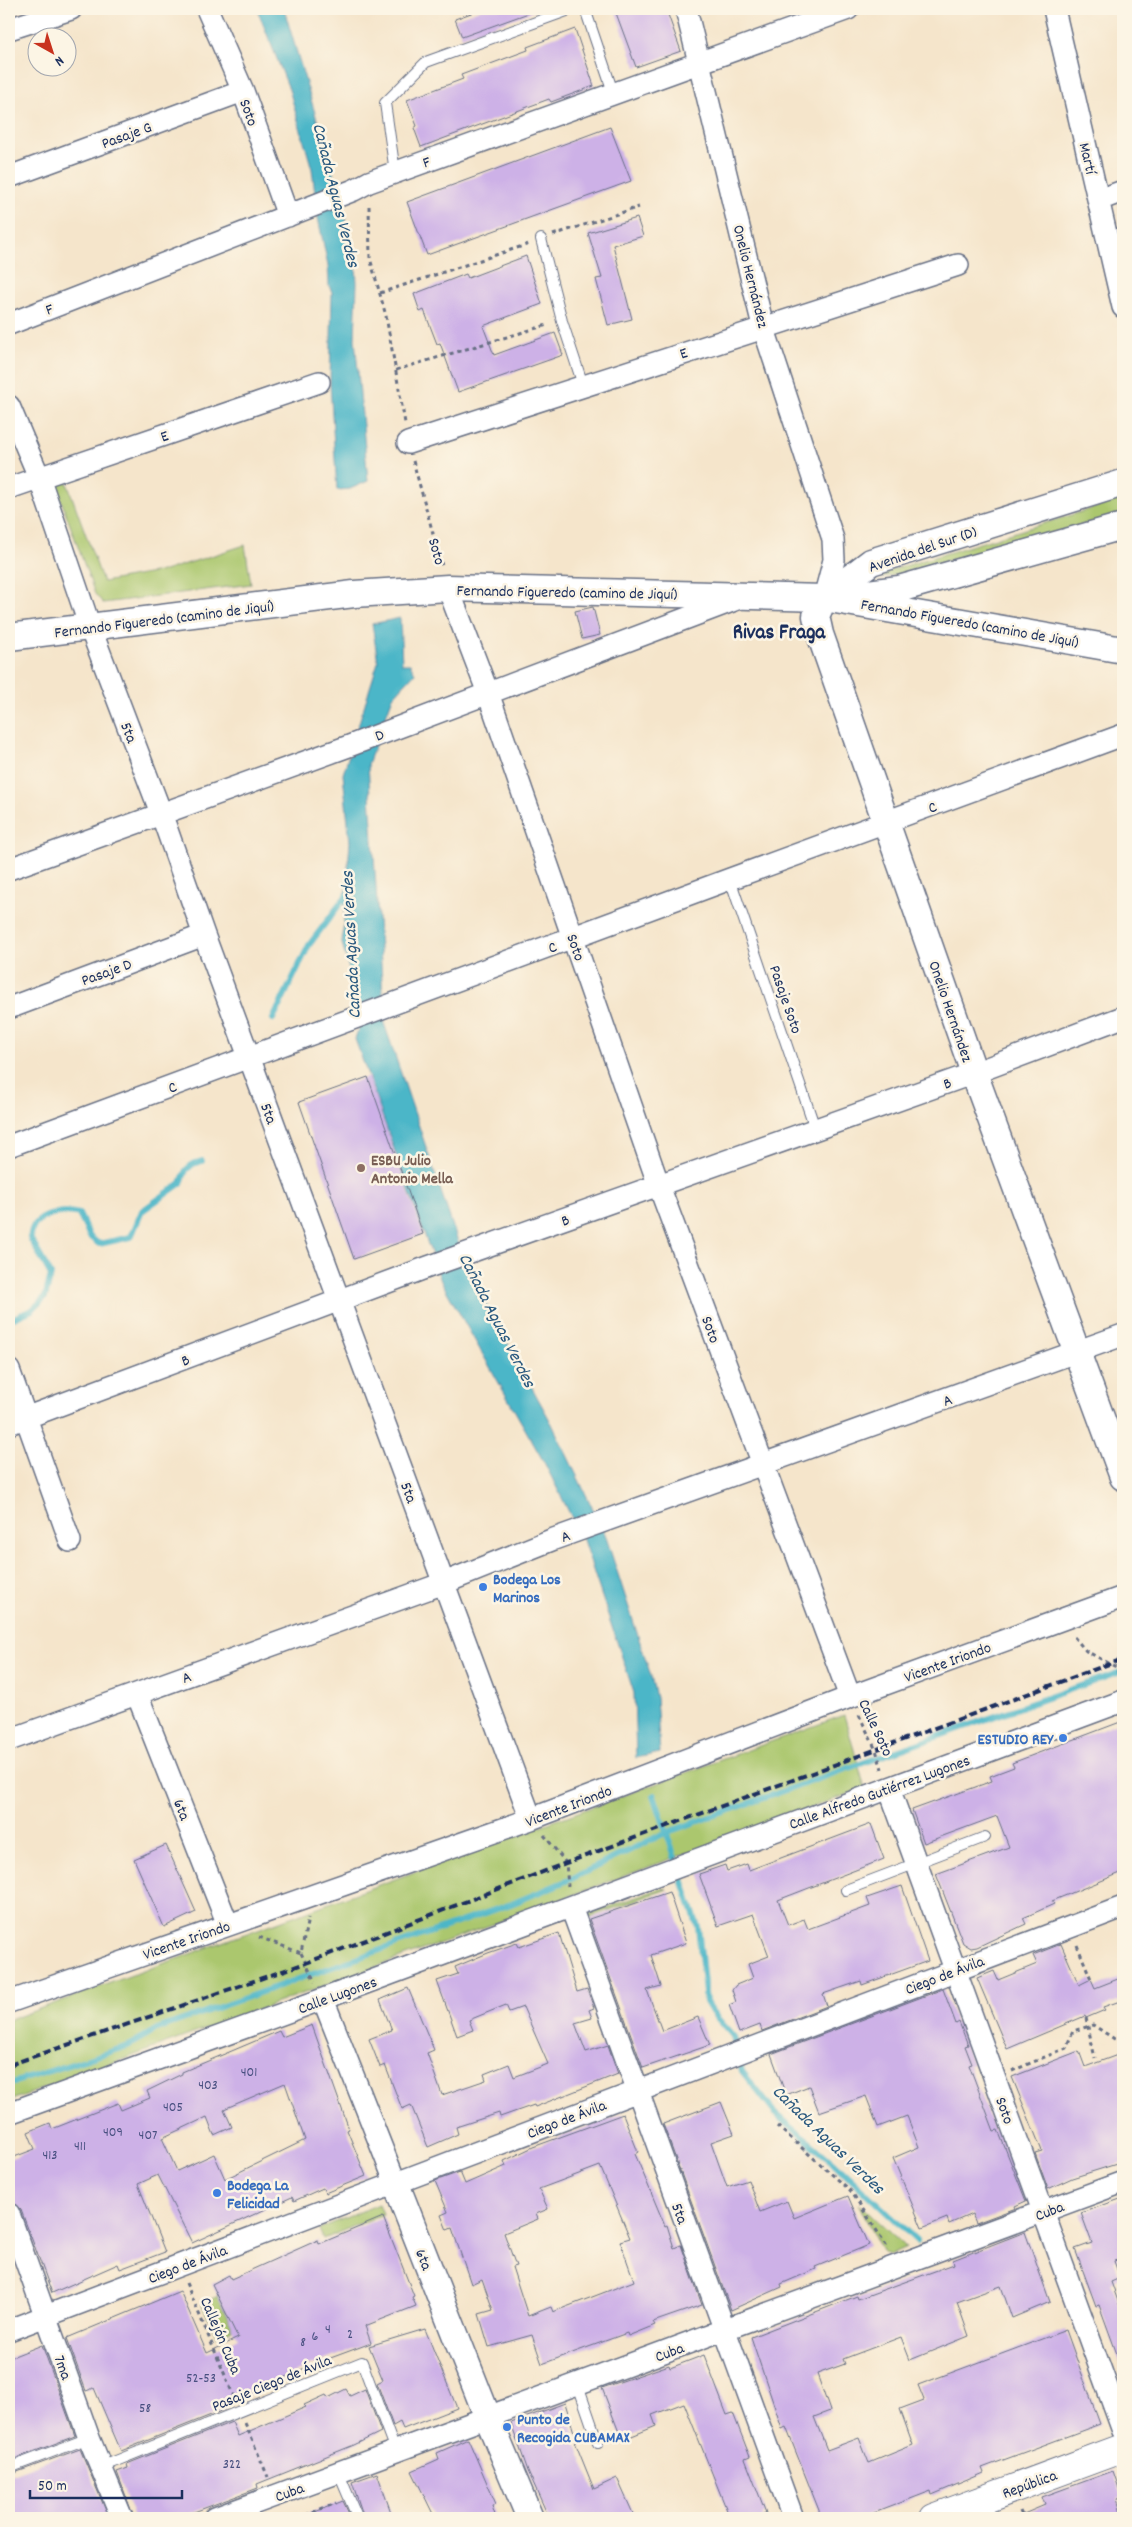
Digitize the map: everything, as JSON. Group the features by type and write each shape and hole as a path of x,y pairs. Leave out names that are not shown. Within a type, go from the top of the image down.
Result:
{"main road":[{"name":"República","path":"934,2518 1123,2448"}],"street":[{"path":"9,29 71,9"},
{"name":"Soto","path":"207,9 242,91 288,216"},
{"name":"Onelio Hernández","path":"686,9 763,326 833,539 834,560 824,598 816,616 820,634 974,1073 1123,1477"},
{"name":"F","path":"9,324 288,216 395,172 848,9"},
{"name":"Martí","path":"1054,9 1123,306"},
{"name":"Pasaje G","path":"9,177 242,91"},
{"path":"1099,200 1123,191"},
{"name":"E","path":"408,443 763,326 958,265"},
{"name":"E","path":"9,488 319,382"},
{"name":"5ta","path":"9,406 39,477 90,627 161,813 249,1058 531,1819"},
{"name":"Avenida del Sur (D)","path":"824,598 871,562 1123,483"},
{"name":"Avenida del Sur (D)","path":"902,600 1123,526"},
{"name":"Onelio Hernández","path":"833,539 852,560 871,562"},
{"name":"Soto","path":"448,588 488,693 659,1186 762,1466 850,1696"},
{"name":"Fernando Figueredo (camino de Jiquí)","path":"9,637 354,594 448,588 902,600 1123,650"},
{"name":"D","path":"9,869 349,746 748,595"},
{"name":"C","path":"9,1146 1123,735"},
{"name":"Pasaje D","path":"9,1008 204,935"},
{"name":"B","path":"17,1421 340,1302 428,1266 659,1186 815,1128 974,1073 1123,1017"},
{"name":"A","path":"9,1740 444,1583 617,1516 762,1466 1123,1335"},
{"path":"9,1370 17,1421 70,1541"},
{"name":"Vicente Iriondo","path":"9,2002 531,1819 850,1696 1123,1597"},
{"name":"6ta","path":"137,1694 228,1924"},
{"name":"Calle Alfredo Gutiérrez Lugones","path":"664,1872 1123,1701"},
{"name":"Soto","path":"888,1788 1123,2431"},
{"name":"Calle Lugones","path":"9,2113 319,1992 570,1898 664,1872"},
{"name":"5ta","path":"570,1898 723,2331 793,2518"},
{"name":"Ciego de Ávila","path":"9,2330 1123,1907"},
{"name":"6ta","path":"319,1992 488,2418 530,2518"},
{"name":"Cuba","path":"215,2518 339,2474 1123,2182"},
{"name":"7ma","path":"9,2214 90,2438 122,2518"}],"lane":[{"path":"395,172 385,103 426,62 572,9"},
{"path":"585,9 613,92"},
{"path":"541,240 562,320 583,385"},
{"name":"Pasaje Soto","path":"730,879 815,1128"},
{"path":"846,1890 985,1837"},
{"name":"Pasaje Ciego de Ávila","path":"101,2467 362,2362 396,2452"},
{"path":"578,2385 598,2443"},
{"path":"9,2468 90,2438"},
{"path":"339,2474 356,2514"}],"path":[{"name":"Soto","path":"362,186 370,258 386,316 408,443 448,588"},
{"path":"380,293 639,207"},
{"path":"396,370 562,320"},
{"path":"1060,1619 1086,1652 1116,1667 1120,1679"},
{"name":"Calle Soto","path":"850,1696 882,1767"},
{"path":"531,1819 566,1863 570,1898"},
{"path":"312,1896 301,1953 319,1992"},
{"path":"228,1924 301,1953"},
{"path":"1069,1928 1092,1979"},
{"path":"1086,2018 1095,2058"},
{"path":"995,2079 1066,2048 1073,2031 1093,2025 1116,2040 1123,2039"},
{"path":"777,2126 851,2190 899,2266"},
{"name":"Callejón Cuba","path":"179,2266 276,2496"},
{"path":"298,2518 348,2498"}],"green space":[{"path":"66,480 103,582 164,571 245,545 251,584 103,603 95,594 57,489 58,484"},
{"path":"1123,499 1123,514 882,578 879,574"},
{"path":"844,1715 865,1788 9,2101 9,2020"},
{"path":"662,1888 667,1889 582,1920 586,1915"},
{"path":"858,2203 906,2248 891,2255 883,2253"},
{"path":"379,2204 383,2214 323,2239 319,2229"},
{"path":"218,2296 233,2329 217,2337 202,2304"}],"water":[{"path":"257,9 284,9 343,207 356,268 355,339 368,481 350,489 337,490 330,384 332,292 329,286 328,265 318,218 312,169 289,89"},
{"path":"400,618 402,664 410,664 415,673 393,697 368,764 385,1026 468,1271 552,1424 605,1534 651,1676 656,1698 660,1753 636,1758 634,1693 583,1540 545,1464 441,1281 355,1039 360,1025 360,1011 342,943 350,842 343,774 378,662 372,624"}],"building":[{"path":"482,9 534,9 534,11 462,37 455,19"},
{"path":"629,9 666,9 681,51 636,67 616,13"},
{"path":"575,29 594,86 551,102 549,99 421,147 414,128 417,126 407,100 463,79 461,75 528,50 527,47"},
{"path":"610,127 631,181 427,255 407,202"},
{"path":"637,218 643,236 613,245 632,319 608,325 596,279 602,278 588,233"},
{"path":"526,256 542,304 483,326 494,355 555,333 563,355 458,392 440,343 437,344 424,310 420,312 414,294 466,274 468,278"},
{"path":"593,607 600,635 582,639 575,611"},
{"name":"ESBU Julio Antonio Mella","path":"368,1077 423,1234 354,1259 299,1102"},
{"path":"1123,1721 1123,1872 1052,1901 1054,1904 1023,1918 1026,1924 977,1947 971,1948 963,1943 936,1874 1009,1847 997,1816 924,1843 912,1810 992,1781 990,1776 1014,1767 1012,1763"},
{"path":"871,1824 884,1859 778,1900 788,1925 804,1919 808,1929 870,1906 867,1898 902,1886 928,1961 862,1985 861,1981 823,1994 827,2006 762,2031 760,2025 739,2033 729,2005 736,2002 732,1990 736,1985 753,1978 748,1964 769,1956 753,1914 718,1926 699,1874 725,1865 727,1871 747,1864 749,1870"},
{"path":"166,1845 196,1912 164,1927 134,1859"},
{"path":"669,1892 686,1943 651,1955 661,1986 647,1990 662,2031 698,2017 710,2045 643,2068 589,1919"},
{"path":"559,1933 577,1992 587,1989 594,2008 589,2010 592,2018 575,2023 586,2052 608,2045 618,2074 535,2107 534,2105 500,2117 499,2113 456,2127 458,2134 428,2147 411,2105 402,2109 385,2065 380,2067 369,2039 392,2030 380,2000 408,1988 434,2050 427,2053 442,2095 486,2080 484,2074 509,2064 514,2077 548,2064 523,2007 509,2012 506,2005 469,2020 473,2030 457,2036 437,1981 458,1974 455,1967 488,1953 517,1943 519,1947"},
{"path":"1061,1944 1079,1985 1091,1979 1095,1988 1123,1977 1123,2000 1103,2007 1105,2010 1086,2018 1085,2016 1007,2049 977,1978 994,1971 998,1980 1037,1964 1033,1955"},
{"path":"943,1989 956,2024 959,2022 968,2045 965,2046 972,2064 969,2065 994,2131 998,2130 1026,2201 1015,2206 1016,2208 976,2223 972,2214 949,2224 947,2218 922,2228 893,2158 919,2147 907,2116 878,2127 866,2096 819,2112 809,2086 786,2095 771,2054"},
{"path":"312,2025 349,2129 347,2130 366,2176 325,2193 323,2188 294,2201 292,2197 192,2243 158,2175 138,2184 165,2252 120,2269 118,2264 52,2293 21,2210 14,2203 9,2192 9,2159 35,2149 28,2132 50,2123 52,2129 118,2103 121,2110 150,2098 147,2091 182,2074 182,2072 279,2031 282,2037","holes":["285,2083 305,2140 225,2179 214,2154 177,2171 162,2138 207,2117 214,2135 232,2127 224,2109"]},
{"path":"1079,2051 1085,2067 1123,2053 1123,2162 1072,2178 1048,2189 1035,2153 1042,2151 1012,2077"},
{"path":"721,2102 734,2134 711,2142 727,2187 748,2180 760,2212 787,2201 794,2218 848,2196 869,2245 815,2267 816,2269 781,2284 782,2287 731,2310 663,2124"},
{"path":"623,2114 638,2152 635,2154 665,2226 667,2225 674,2248 681,2245 702,2305 653,2322 655,2325 628,2336 627,2333 542,2364 532,2335 489,2347 479,2314 493,2310 482,2279 471,2284 452,2228 447,2230 441,2215 448,2212 435,2181 460,2172 465,2184 506,2166 504,2161 533,2147","holes":["600,2166 630,2238 620,2241 634,2281 553,2312 551,2307 528,2316 512,2267 516,2266 504,2233 538,2219 536,2214 548,2209 539,2189"]},
{"path":"1123,2198 1123,2258 1114,2261 1120,2278 1111,2282 1123,2315 1123,2365 1121,2365 1099,2305 1096,2306 1075,2249 1092,2243 1081,2213"},
{"path":"383,2217 414,2296 412,2297 416,2306 365,2326 371,2343 309,2366 226,2405 226,2409 121,2451 94,2388 86,2391 67,2338 180,2291 207,2353 238,2338 212,2284 229,2275 231,2279 318,2240 319,2244"},
{"path":"1025,2232 1050,2302 1012,2318 1001,2286 957,2302 969,2336 910,2360 901,2337 843,2359 845,2364 817,2374 830,2411 814,2417 827,2450 859,2438 869,2463 913,2445 900,2409 924,2400 918,2385 1066,2330 1100,2424 982,2468 984,2473 932,2495 931,2491 861,2518 822,2518 786,2427 782,2429 751,2337 857,2296 858,2299 954,2264 953,2260"},
{"path":"425,2329 457,2408 403,2429 400,2422 393,2426 377,2383 383,2380 369,2346"},
{"path":"42,2345 75,2436 9,2461 9,2358"},
{"path":"704,2355 727,2415 733,2413 750,2457 745,2459 766,2513 763,2514 764,2518 730,2518 684,2403 652,2415 656,2426 622,2440 602,2388 669,2365 670,2368"},
{"path":"346,2389 350,2396 365,2389 381,2432 354,2445 257,2484 258,2488 178,2518 134,2518 117,2472 128,2468 127,2464 232,2422 238,2436 306,2407 304,2405 326,2395 328,2398"},
{"path":"565,2403 577,2442 575,2442 594,2489 617,2478 635,2518 549,2518 528,2471 511,2423"},
{"path":"468,2439 496,2504 492,2506 496,2518 435,2518 412,2471 439,2459 437,2453"},
{"path":"80,2449 109,2518 9,2518 9,2475"},
{"path":"1113,2471 1122,2497 1117,2499 1123,2518 1014,2518 1045,2505 1042,2497"},
{"path":"377,2473 393,2518 361,2518 362,2512 352,2482"},
{"path":"343,2501 351,2518 302,2518 302,2517"}],"waterway":[{"path":"273,1019 309,945 346,896"},
{"path":"9,1320 32,1310 45,1297 51,1275 30,1238 33,1227 38,1222 48,1215 74,1213 79,1214 90,1237 99,1244 131,1237 142,1211 181,1183 186,1170 193,1164 202,1161"},
{"path":"9,2084 128,2046 157,2029 511,1904 571,1879 665,1833 1123,1671"},
{"name":"Cañada Aguas Verdes","path":"654,1795 698,1927 706,2002 712,2012 734,2037 742,2071 774,2112 837,2166 917,2241"}],"railway":[{"path":"9,2065 306,1963 566,1863 1123,1659"}],"place":[{"name":"ESBU Julio Antonio Mella","path":"361,1168"},
{"name":"Bodega Los Marinos","path":"483,1587"},
{"name":"ESTUDIO REY","path":"1063,1738"},
{"name":"Bodega La Felicidad","path":"217,2193"},
{"name":"Punto de Recogida CUBAMAX","path":"507,2427"}],"district":[{"name":"Rivas Fraga","path":"779,631"}]}
